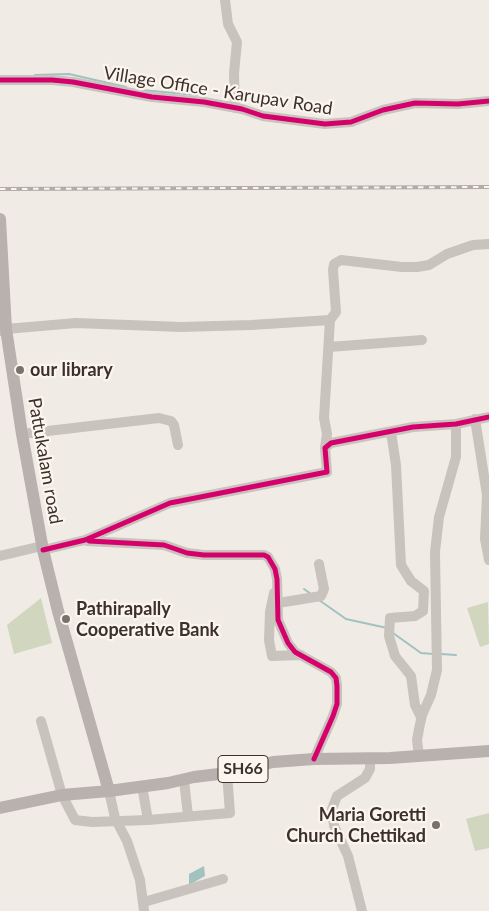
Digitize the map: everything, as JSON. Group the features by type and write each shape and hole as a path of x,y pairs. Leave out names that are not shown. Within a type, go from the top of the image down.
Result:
{"main road":[{"name":"Pattukalam road","path":"0,219 3,330 42,548 109,791"},
{"name":"SH66","path":"0,808 62,795 168,783 227,773 273,762 314,759 370,759 489,751"}],"street":[{"path":"225,0 228,24 237,42 234,73 235,108"},
{"name":"Village Office - Karupav Road","path":"0,80 73,82 138,95 204,102 263,116 331,124 350,122 383,110 415,103 458,104 489,101"},
{"path":"0,556 85,540 170,503 327,472 325,448 327,434 324,418 330,320 336,312 334,264 341,260 417,267 429,265 446,254 473,244 489,244"},
{"path":"3,330 76,323 181,327 330,320"},
{"path":"329,347 422,340"},
{"path":"325,448 331,443 413,427 456,424 489,417"},
{"path":"22,434 160,418 171,421 178,444"},
{"path":"476,419 488,489 485,539 489,560"},
{"path":"419,756 417,740 421,718 432,696 435,682 437,650 435,552 439,517 456,457 456,424"},
{"path":"391,432 396,465 400,565 411,580 424,591 422,611 414,616 390,618 389,636 395,656 411,676 415,705 421,718"},
{"path":"85,540 164,545 187,553 204,555 264,555 268,557 275,569 277,580 275,603 278,620 288,643 295,652 331,672 336,678 336,704 333,716 314,759"},
{"path":"275,603 321,596 324,589 319,564"},
{"path":"275,603 270,612 269,640 272,656 300,655"},
{"path":"41,721 62,795 75,820 148,820 230,813 227,773"},
{"path":"362,911 348,856 334,826 332,809 337,796 365,778 370,769 370,759"},
{"path":"184,780 188,816"},
{"path":"142,786 148,820"},
{"path":"109,791 116,821 127,841 140,880 144,907 223,879"}],"green space":[{"path":"41,598 52,643 14,654 7,625"},
{"path":"488,602 489,644 480,647 467,608"},
{"path":"489,813 489,848 475,851 466,819"}],"water":[{"path":"204,866 205,876 189,885 189,874"}],"waterway":[{"path":"35,75 69,74 126,87"},
{"path":"141,90 197,95"},
{"path":"304,589 311,594"},
{"path":"319,600 346,619 387,628"},
{"path":"393,633 421,653 434,654"},
{"path":"441,654 456,655"}],"railway":[{"path":"0,189 489,187"}],"cycle path":[{"path":"0,80 73,82 152,97 204,102 242,109 263,116 325,124 351,122 383,110 415,103 458,104 489,101"},
{"path":"43,550 85,540 170,503 327,472 325,448 331,443 413,427 456,424 489,417"},
{"path":"89,541 164,545 187,553 204,555 264,555 268,557 275,569 277,579 278,620 288,643 295,652 331,672 336,678 337,704 314,759"}],"place":[{"name":"our library","path":"20,370"},
{"name":"Pathirapally Cooperative Bank","path":"66,619"},
{"name":"Maria Goretti Church Chettikad","path":"436,825"}]}
